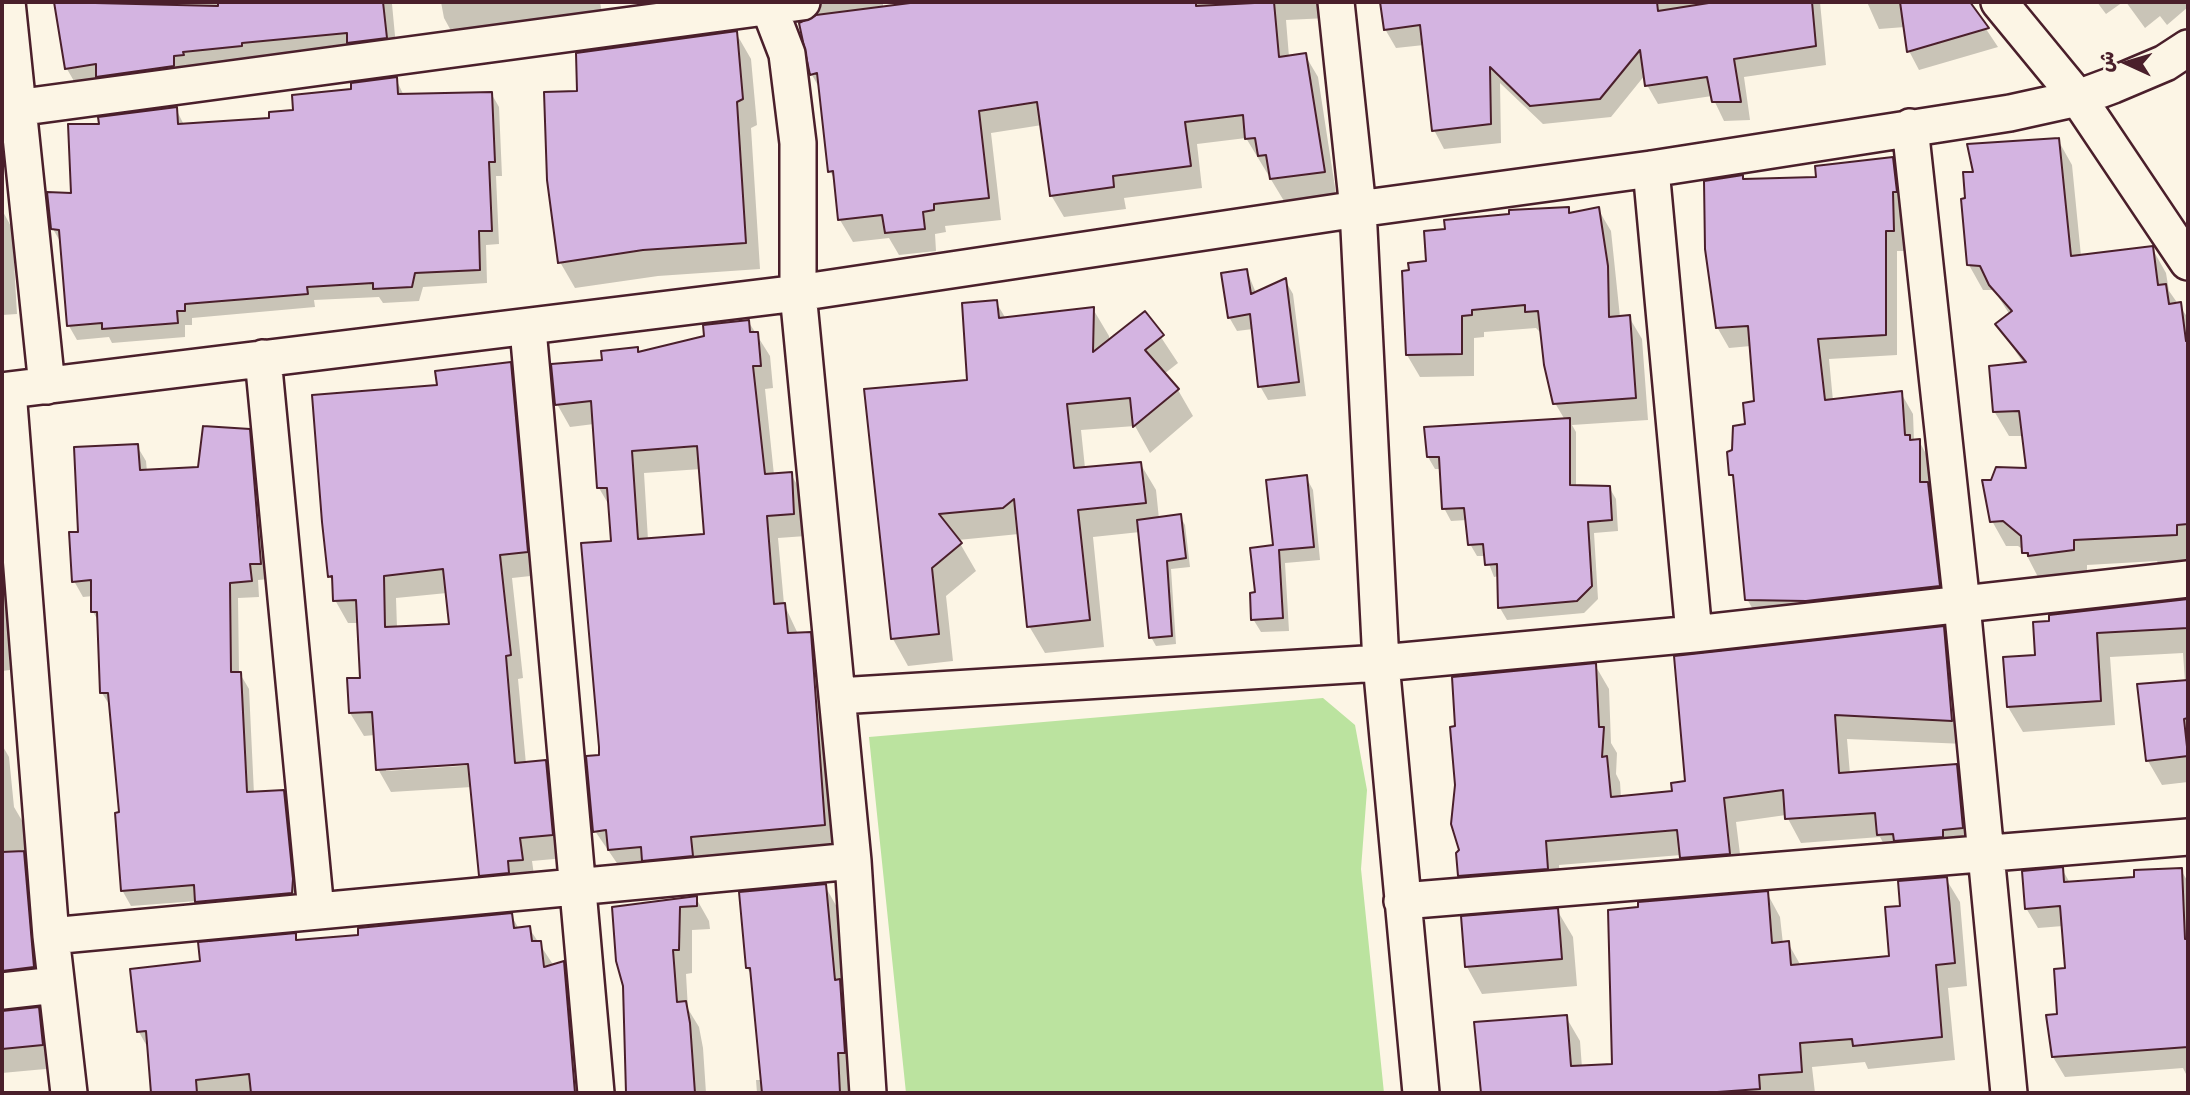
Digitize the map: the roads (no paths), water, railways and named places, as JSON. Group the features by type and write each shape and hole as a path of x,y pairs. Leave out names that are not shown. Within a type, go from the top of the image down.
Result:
{"street":[{"path":"7,2 11,109 47,386"},
{"path":"11,109 768,4 802,2"},
{"path":"1336,2 1357,209 1381,663 1421,1093"},
{"path":"1999,2 2078,98 2188,262"},
{"path":"768,4 787,54 798,143 798,293 853,861 869,1093"},
{"path":"69,1093 51,936 5,391 528,329 798,293 1357,209 1651,169 2010,113 2078,98 2165,63 2188,48"},
{"path":"1910,127 1962,604 2009,1093"},
{"path":"1651,169 1694,634"},
{"path":"528,329 596,1093"},
{"path":"263,359 316,911"},
{"path":"838,696 1381,663 1694,634 2188,579"},
{"path":"1402,901 2188,837"},
{"path":"51,936 853,861"},
{"path":"2,991 56,985"}]}
